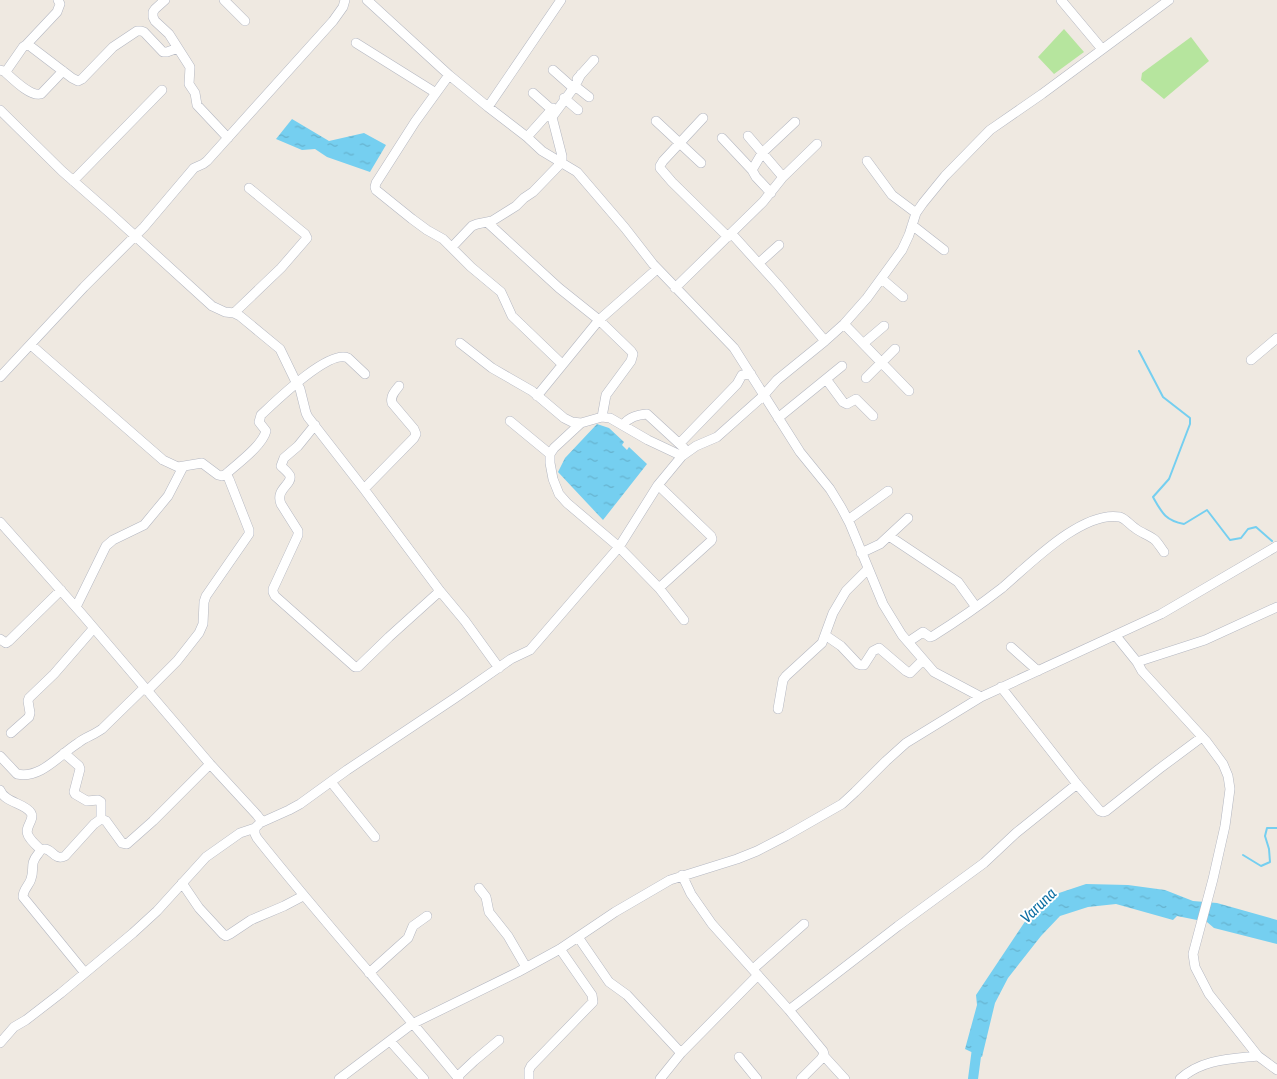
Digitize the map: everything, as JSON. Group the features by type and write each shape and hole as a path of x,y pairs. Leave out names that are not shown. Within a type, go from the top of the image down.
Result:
{"street":[{"path":"58,0 60,4 56,12 23,47 6,70 2,71 35,95 41,94 63,71"},
{"path":"165,0 155,9 153,17 169,34 190,67 189,84 195,93 198,106 228,138"},
{"path":"224,0 245,20"},
{"path":"0,377 84,287 136,236 194,168 205,163 228,138 338,15 345,0"},
{"path":"367,0 449,75 488,107 542,151 577,172 657,268 734,348 800,452 830,489 848,520 883,604 902,635 934,672 981,697"},
{"path":"488,107 561,0"},
{"path":"1061,0 1102,49"},
{"path":"0,1042 14,1027 33,1015 85,973 157,911 206,857 240,833 290,810 511,659 530,650 619,547 658,485 685,454 706,441 717,437 763,396 777,380 844,324 867,298 902,250 910,235 916,213 923,203 945,176 990,130 1169,0"},
{"path":"26,45 78,81 113,47 137,31 141,30 144,32 163,52 178,48"},
{"path":"356,43 436,93"},
{"path":"452,247 472,226 488,222 516,206 533,192 562,162 552,120 553,114 581,74 594,60"},
{"path":"553,70 589,97"},
{"path":"449,75 415,122 376,183 376,190 412,220 443,239 471,267 501,292 512,316 562,364"},
{"path":"527,137 573,86"},
{"path":"73,181 162,90"},
{"path":"533,93 551,109"},
{"path":"564,98 578,110"},
{"path":"0,110 62,172 136,236 212,306 240,316 280,349 302,393 306,413 499,668"},
{"path":"703,118 661,164 660,168 672,182 759,263 825,341"},
{"path":"656,121 700,164"},
{"path":"752,170 762,153 795,122"},
{"path":"748,136 783,177"},
{"path":"722,138 771,193"},
{"path":"675,288 763,202 783,177 817,144"},
{"path":"867,161 892,195 916,213"},
{"path":"234,313 281,268 307,238 305,234 249,188"},
{"path":"488,222 559,288 599,320 632,351 631,361 606,395 602,417"},
{"path":"912,225 944,250"},
{"path":"759,263 780,245"},
{"path":"537,396 599,320 657,268"},
{"path":"882,279 903,297"},
{"path":"844,324 909,391"},
{"path":"864,343 884,326"},
{"path":"1251,360 1277,338"},
{"path":"460,343 492,368 517,382 572,422 581,423 602,417 610,418 648,440 685,454"},
{"path":"31,345 163,460 178,467 202,463 222,476 257,446 266,431 259,422 261,415 296,382 321,365 344,356 365,374"},
{"path":"866,378 895,349"},
{"path":"778,418 842,366"},
{"path":"680,443 737,384 742,375 751,374"},
{"path":"826,378 843,402 848,404 856,400 873,416"},
{"path":"364,489 416,434 391,400 392,395 399,386"},
{"path":"623,425 631,418 647,414 680,443 685,454"},
{"path":"510,421 550,454"},
{"path":"581,423 550,454 553,480 563,499 619,547 659,588 684,620"},
{"path":"315,425 298,446 284,458 281,466 290,475 290,479 280,494 279,499 298,531 298,535 273,588 275,596 355,668 440,592"},
{"path":"76,607 106,546 113,540 144,525 168,496 183,467"},
{"path":"0,756 17,774 32,774 52,762 79,741 102,729 176,661 200,633 203,624 206,596 249,534 226,474"},
{"path":"658,485 712,539 659,588"},
{"path":"848,520 888,491"},
{"path":"861,553 880,544 908,518"},
{"path":"908,642 923,632 930,637 933,636 976,608 1064,536 1094,520 1121,518 1135,529 1155,540 1164,552"},
{"path":"0,522 76,607 210,764 257,815 260,819 255,834 258,838 303,896 458,1078 474,1061 500,1040"},
{"path":"889,536 958,582 976,608"},
{"path":"345,1077 412,1024 526,968 560,949 615,912 670,880 757,851 842,804 906,743 981,697 1161,614 1277,546"},
{"path":"778,709 783,680 822,643 833,613 846,591 868,569"},
{"path":"0,639 6,643 9,641 61,590"},
{"path":"1137,662 1205,640 1277,607"},
{"path":"11,734 29,716 28,702 32,694 54,674 94,629"},
{"path":"825,635 841,646 861,665 864,664 873,651 879,648 910,673 923,660"},
{"path":"1116,636 1142,671 1202,737 1223,764 1228,776 1230,789 1225,826 1193,954 1195,967 1209,994 1258,1056 1277,1070"},
{"path":"1011,647 1038,671"},
{"path":"1001,687 1077,784 1100,811 1103,812 1202,737"},
{"path":"64,753 80,769 75,794 87,801 98,800 101,802 101,819"},
{"path":"101,819 106,821 122,843 127,844 210,764"},
{"path":"331,782 375,837"},
{"path":"790,1010 898,926 984,863 1016,833 1077,784"},
{"path":"0,790 4,796 29,810 32,814 27,833 41,850"},
{"path":"85,973 23,896 32,878 32,862 41,850 46,849 61,858 65,856 94,824 101,819"},
{"path":"682,876 704,914 790,1010 823,1051 824,1056 845,1079"},
{"path":"182,883 199,908 226,936 251,920 303,896"},
{"path":"479,888 486,897 489,912 508,936 526,968"},
{"path":"369,973 408,938 414,926 427,916"},
{"path":"660,1079 681,1053 755,972 804,924"},
{"path":"578,937 609,982 627,995 681,1053"},
{"path":"529,1079 531,1066 590,1005 593,998 560,949"},
{"path":"390,1041 422,1078"},
{"path":"801,1079 821,1060 824,1054"},
{"path":"1180,1079 1191,1070 1204,1064 1219,1060 1258,1056"},
{"path":"739,1058 757,1079"}],"green space":[{"path":"1064,29 1084,52 1054,74 1038,57"},
{"path":"1191,37 1209,61 1164,99 1141,80 1142,73"}],"water":[{"path":"292,119 329,141 364,133 386,145 370,172 327,157 315,149 302,150 276,139"},
{"path":"597,424 609,428 624,442 622,445 627,450 629,447 647,464 603,520 558,472 565,458"},
{"path":"1086,884 1128,885 1165,890 1193,901 1217,903 1277,920 1277,944 1214,928 1207,922 1177,916 1173,920 1116,904 1088,907 1060,916 1041,936 1008,978 995,1003 982,1057 965,1049 977,1005 976,995 1032,911 1059,893"}],"waterway":[{"path":"1139,351 1163,397 1190,418 1190,424 1169,479 1153,497 1162,512 1168,518 1184,524 1207,510 1230,540 1241,538 1248,529 1256,527 1272,541"},
{"path":"1243,855 1261,866 1270,862 1265,836 1267,828 1277,828"},
{"name":"Varuna","path":"973,1079 978,1041"}]}
